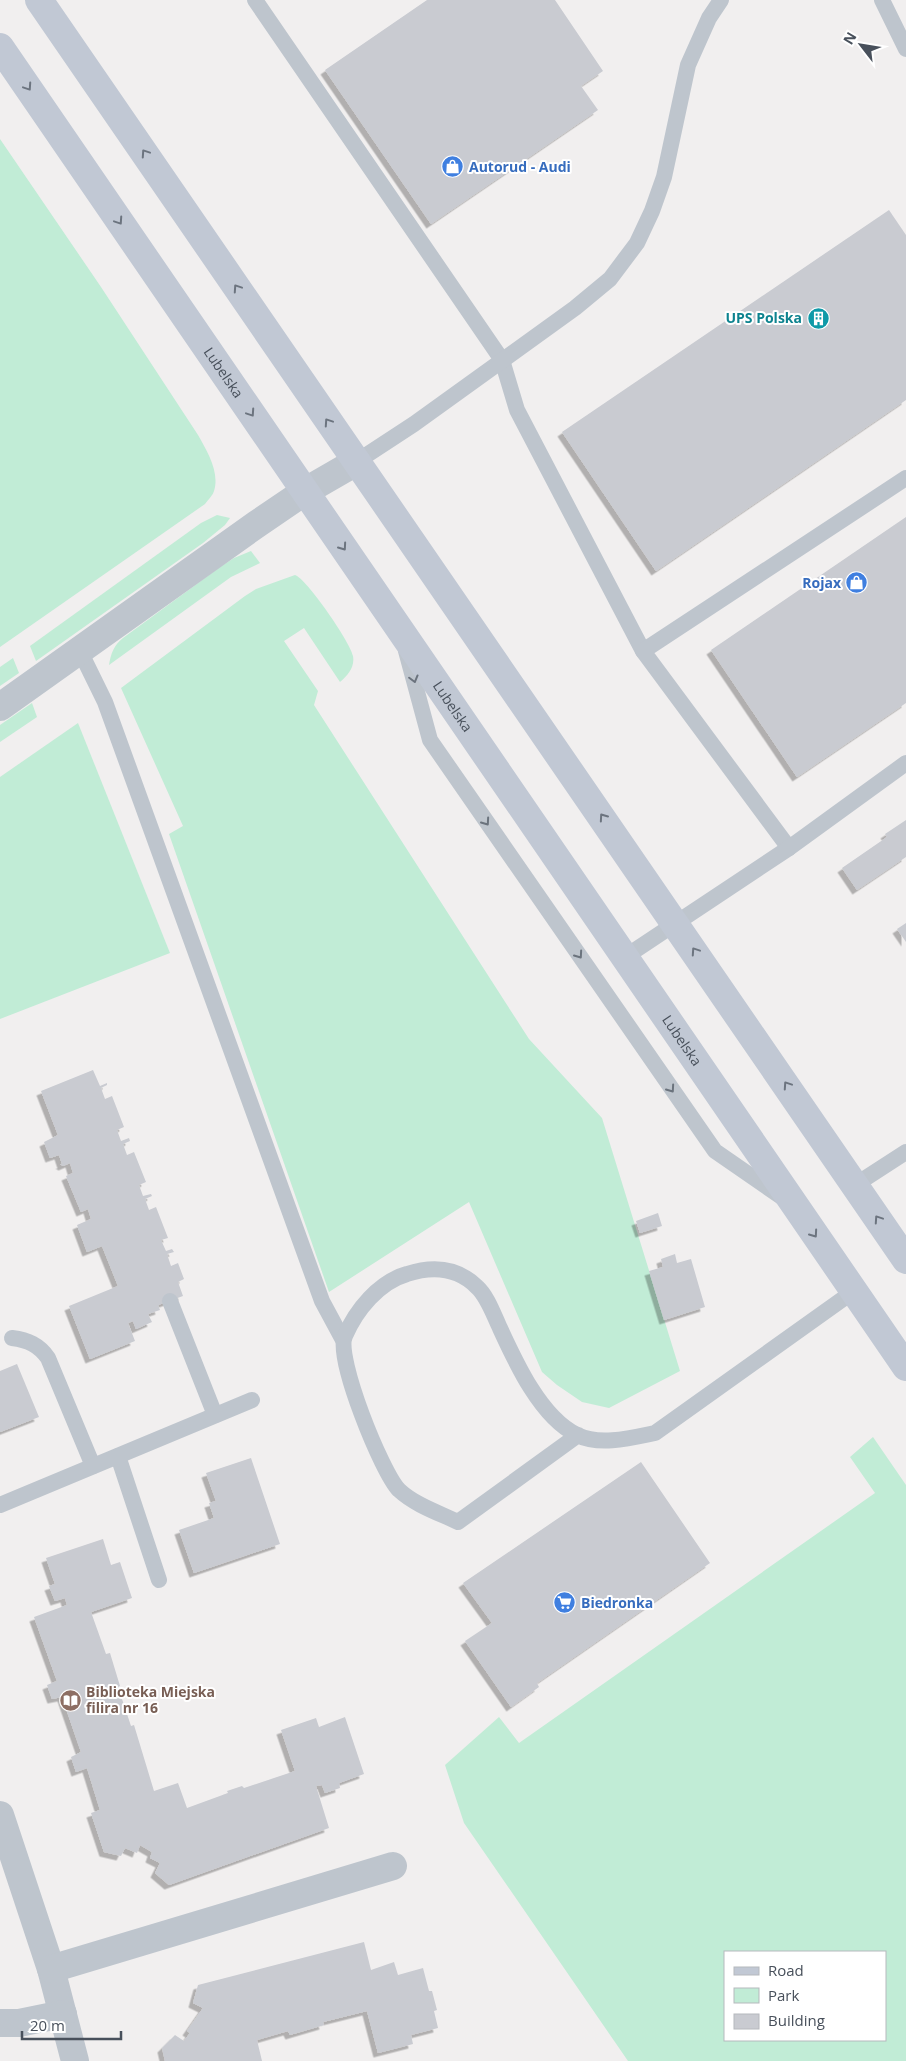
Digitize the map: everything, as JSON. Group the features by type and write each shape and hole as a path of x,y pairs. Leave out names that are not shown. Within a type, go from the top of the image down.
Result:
{"main road":[{"path":"39,0 356,462 676,923 906,1260"},
{"name":"Lubelska","path":"0,47 906,1367"}],"street":[{"path":"0,707 304,492 356,462"},
{"path":"0,1815 51,1969 75,2061"},
{"path":"51,1969 393,1866"},
{"path":"0,2023 19,2023 63,2014"}],"lane":[{"path":"255,0 502,360 517,410 644,651 789,848"},
{"path":"356,462 414,424 575,308 610,279 637,243 652,211 664,177 688,65 709,18 721,0"},
{"path":"882,0 906,49"},
{"path":"644,651 906,478"},
{"path":"401,632 430,740 435,748 715,1151 795,1206"},
{"path":"80,651 105,702 322,1301 343,1340 345,1364 356,1400 387,1474 398,1489 414,1502 458,1522 578,1435"},
{"path":"625,957 789,848 906,763"},
{"path":"855,1185 906,1152"},
{"path":"343,1340 352,1320 382,1287 403,1275 421,1269 443,1268 462,1275 478,1288 531,1389 562,1424 578,1435 609,1439 628,1439 655,1433 854,1291"},
{"path":"170,1301 215,1415"},
{"path":"12,1338 27,1340 43,1351 48,1358 92,1466"},
{"path":"0,1505 252,1400"},
{"path":"118,1456 159,1580"}],"green space":[{"path":"0,139 101,287 198,435 212,462 215,484 212,496 205,504 0,647"},
{"path":"217,515 230,518 225,525 203,543 36,661 30,646 201,523"},
{"path":"251,551 260,563 231,577 109,665 113,650 123,638 220,567 234,558"},
{"path":"295,575 308,587 327,612 345,638 353,656 353,664 350,671 340,682 304,628 284,641 318,691 314,705 529,1039 602,1118 680,1371 609,1408 582,1402 542,1372 469,1202 329,1292 169,834 183,826 121,688 245,596 256,589"},
{"path":"13,658 19,673 0,686 0,667"},
{"path":"32,703 37,717 0,742 0,725"},
{"path":"78,723 170,953 0,1019 0,777"},
{"path":"873,1437 906,1485 906,2061 628,2061 464,1823 445,1765 499,1717 519,1743 875,1493 850,1457"}],"building":[{"name":"Autorud - Audi","path":"427,0 555,0 603,71 581,86 598,110 431,224 325,70"},
{"name":"UPS Polska","path":"889,210 906,235 906,400 656,571 562,432"},
{"name":"Rojax","path":"906,517 906,703 797,777 711,650"},
{"path":"906,820 906,857 857,890 842,868 887,837 885,834"},
{"path":"906,923 906,942 897,929"},
{"path":"93,1070 100,1086 107,1083 107,1085 101,1088 105,1099 112,1096 124,1127 117,1130 121,1141 129,1138 130,1141 123,1144 127,1155 134,1152 146,1182 139,1185 143,1196 151,1194 152,1196 145,1199 149,1210 156,1207 168,1238 161,1240 166,1251 172,1249 174,1252 167,1254 171,1266 178,1263 184,1279 178,1282 183,1296 158,1305 160,1310 148,1314 152,1322 136,1329 133,1321 128,1323 135,1341 90,1359 69,1306 118,1286 102,1246 87,1252 77,1225 91,1219 88,1209 81,1212 66,1176 73,1173 70,1163 63,1166 60,1164 62,1164 59,1155 50,1158 44,1142 58,1135 41,1091"},
{"path":"658,1213 662,1226 640,1233 636,1221"},
{"path":"675,1254 677,1263 691,1259 705,1307 664,1320 649,1271 663,1267 661,1259"},
{"path":"17,1364 39,1417 0,1432 0,1371"},
{"path":"251,1458 280,1544 194,1573 179,1530 214,1518 209,1503 216,1501 206,1473"},
{"name":"Biedronka","path":"641,1462 710,1563 537,1683 539,1687 511,1707 465,1641 492,1623 463,1583"},
{"path":"103,1539 111,1565 120,1562 132,1598 91,1612 106,1654 110,1653 120,1686 118,1687 131,1726 134,1725 154,1791 178,1783 187,1808 228,1793 227,1791 242,1786 244,1788 295,1771 281,1730 316,1718 319,1727 345,1717 364,1774 339,1783 340,1788 325,1793 322,1785 316,1786 329,1828 169,1885 155,1873 160,1863 150,1858 152,1852 140,1845 137,1853 125,1848 121,1856 104,1852 91,1813 100,1810 87,1768 76,1772 71,1757 81,1752 62,1697 52,1699 47,1685 57,1681 34,1617 67,1605 65,1598 55,1601 49,1586 55,1584 46,1558"},
{"path":"364,1942 371,1970 394,1962 398,1975 423,1968 429,1991 432,1991 437,2010 434,2011 438,2028 411,2035 413,2044 378,2053 367,2011 323,2022 324,2025 290,2035 288,2031 257,2040 262,2061 165,2061 162,2048 175,2035 184,2041 190,2033 187,2031 203,2008 193,2003 198,1985"}],"place":[{"name":"Autorud - Audi","path":"453,167"},
{"name":"UPS Polska","path":"818,318"},
{"name":"Rojax","path":"857,583"},
{"name":"Biedronka","path":"565,1603"},
{"name":"Biblioteka Miejska filira nr 16","path":"70,1700"}]}
